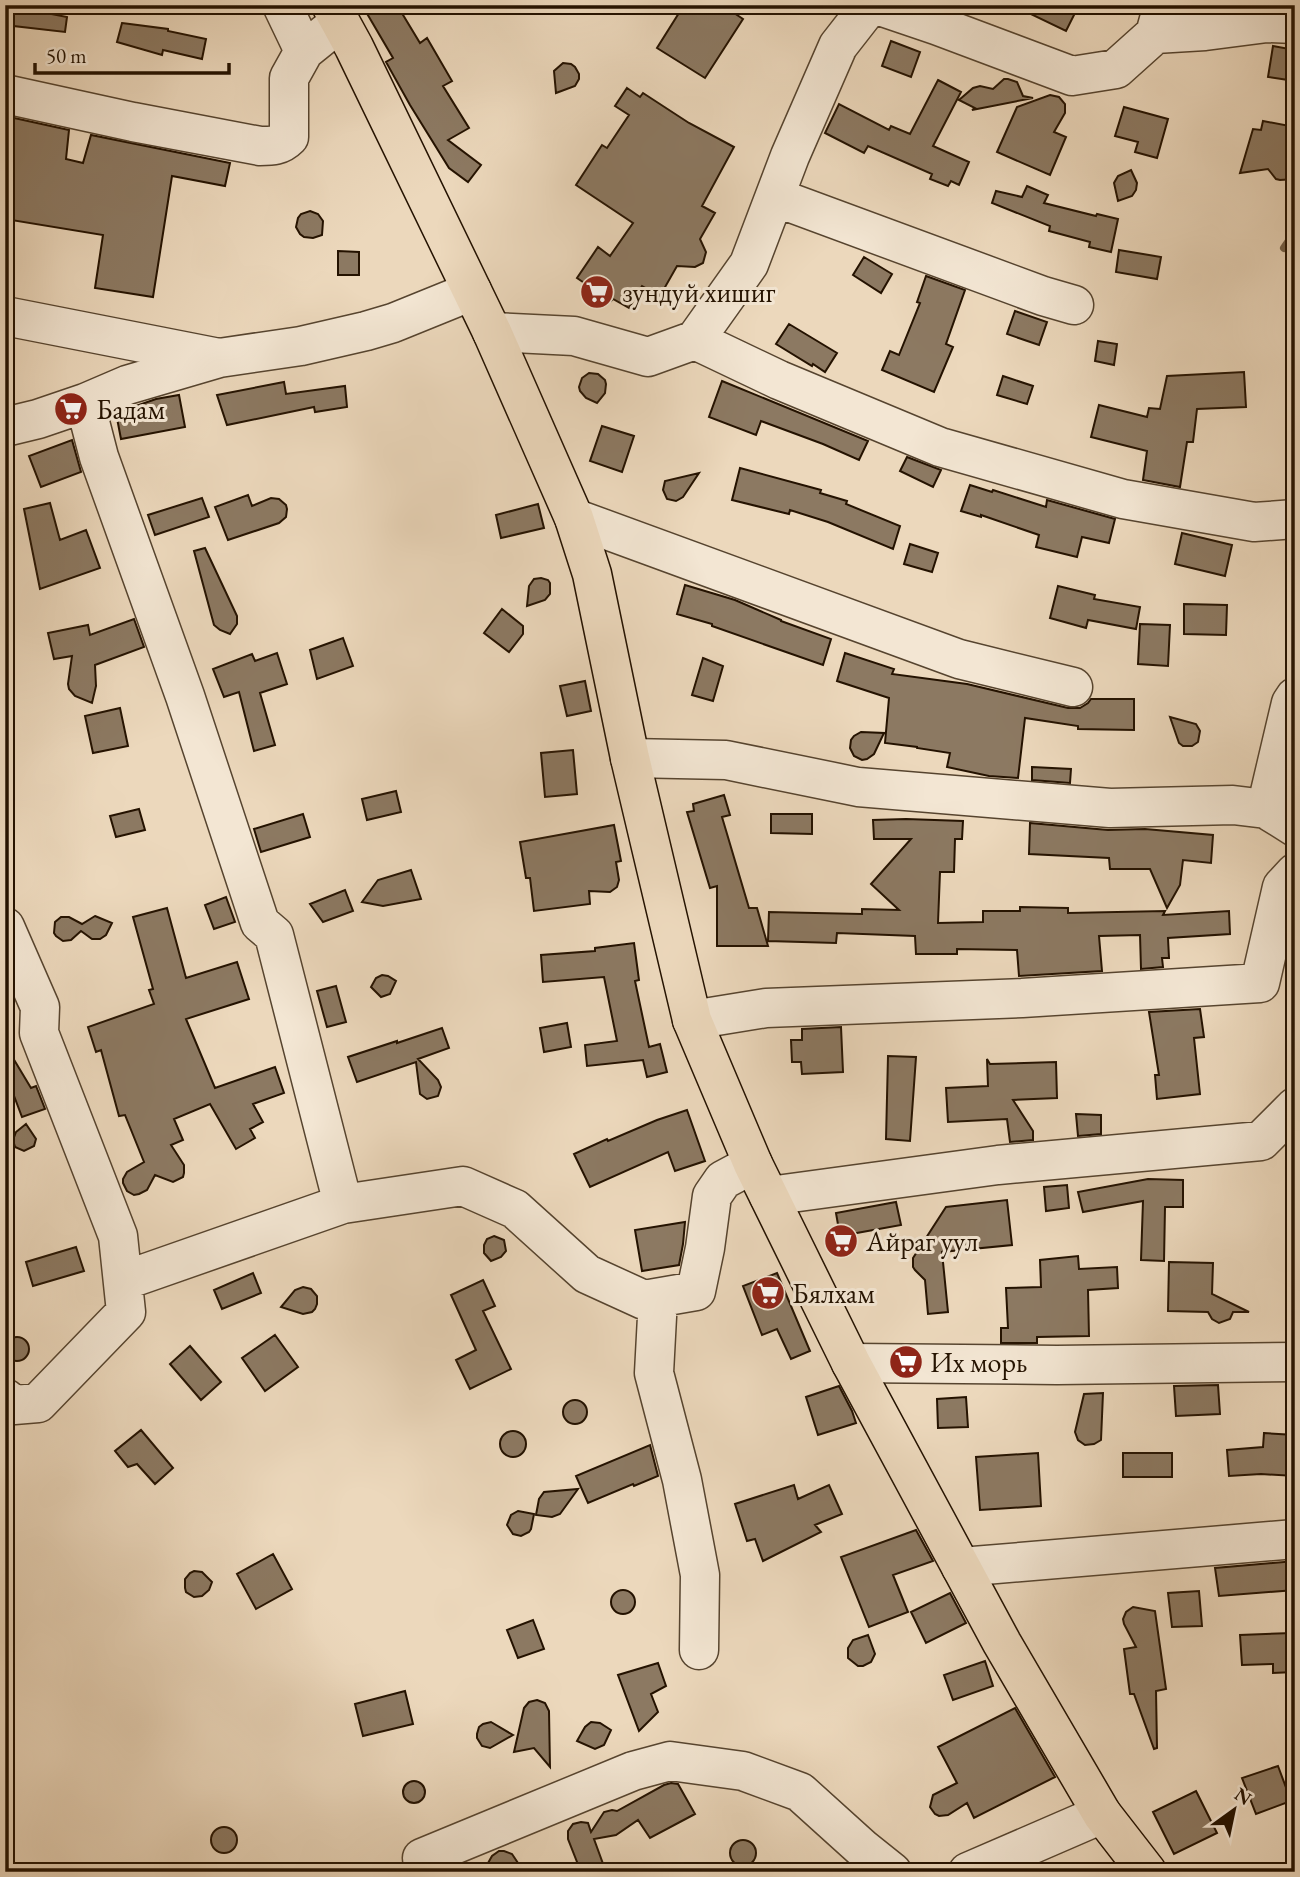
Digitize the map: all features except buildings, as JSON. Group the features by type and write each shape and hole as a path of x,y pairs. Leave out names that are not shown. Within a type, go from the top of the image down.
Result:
{"main road":[{"path":"336,13 492,332 573,518 592,574 630,758 692,1020 761,1180 851,1363 1002,1643 1102,1814 1147,1872"}],"street":[{"path":"282,5 304,51"},
{"path":"492,332 574,336 648,357 695,341 749,264 790,156 838,46 890,7 1072,76 1116,69 1159,20 1205,32 1267,23 1295,24"},
{"path":"5,94 260,146 275,145 283,143 289,137 289,78 304,51 336,13"},
{"path":"775,197 1074,305"},
{"path":"5,427 85,403 127,385 219,358 366,331 472,291"},
{"path":"5,316 219,358"},
{"path":"695,341 779,380 940,447 1123,499 1254,522 1295,519"},
{"path":"85,403 99,457 185,696 260,923 274,935 344,1204"},
{"path":"573,518 959,659 1073,687"},
{"path":"630,758 726,760 859,787 1070,804 1110,807 1233,805 1281,818 1291,703 1295,697"},
{"path":"692,1020 766,1008 1022,998 1260,983 1282,887 1295,873"},
{"path":"5,927 40,1007 39,1033 118,1236 126,1312 38,1403 14,1405 5,1398"},
{"path":"123,1282 344,1204 463,1186 515,1209 587,1274 644,1300 658,1298 696,1291 712,1196 723,1180 998,1165 1261,1141 1295,1107"},
{"path":"658,1298 654,1374 682,1480 700,1575 699,1650"},
{"path":"851,1363 1057,1365 1295,1362"},
{"path":"961,1567 1295,1539"},
{"path":"422,1858 633,1771 670,1762 743,1772 800,1792 892,1872"},
{"path":"968,1872 1102,1814"}],"waterway":[{"path":"1284,248 1295,232"}],"place":[{"name":"зундуй хишиг","path":"597,292"},
{"name":"Бадам","path":"71,409"},
{"name":"Айраг уул","path":"841,1241"},
{"name":"Бялхам","path":"768,1293"},
{"name":"Их морь","path":"906,1362"}]}
